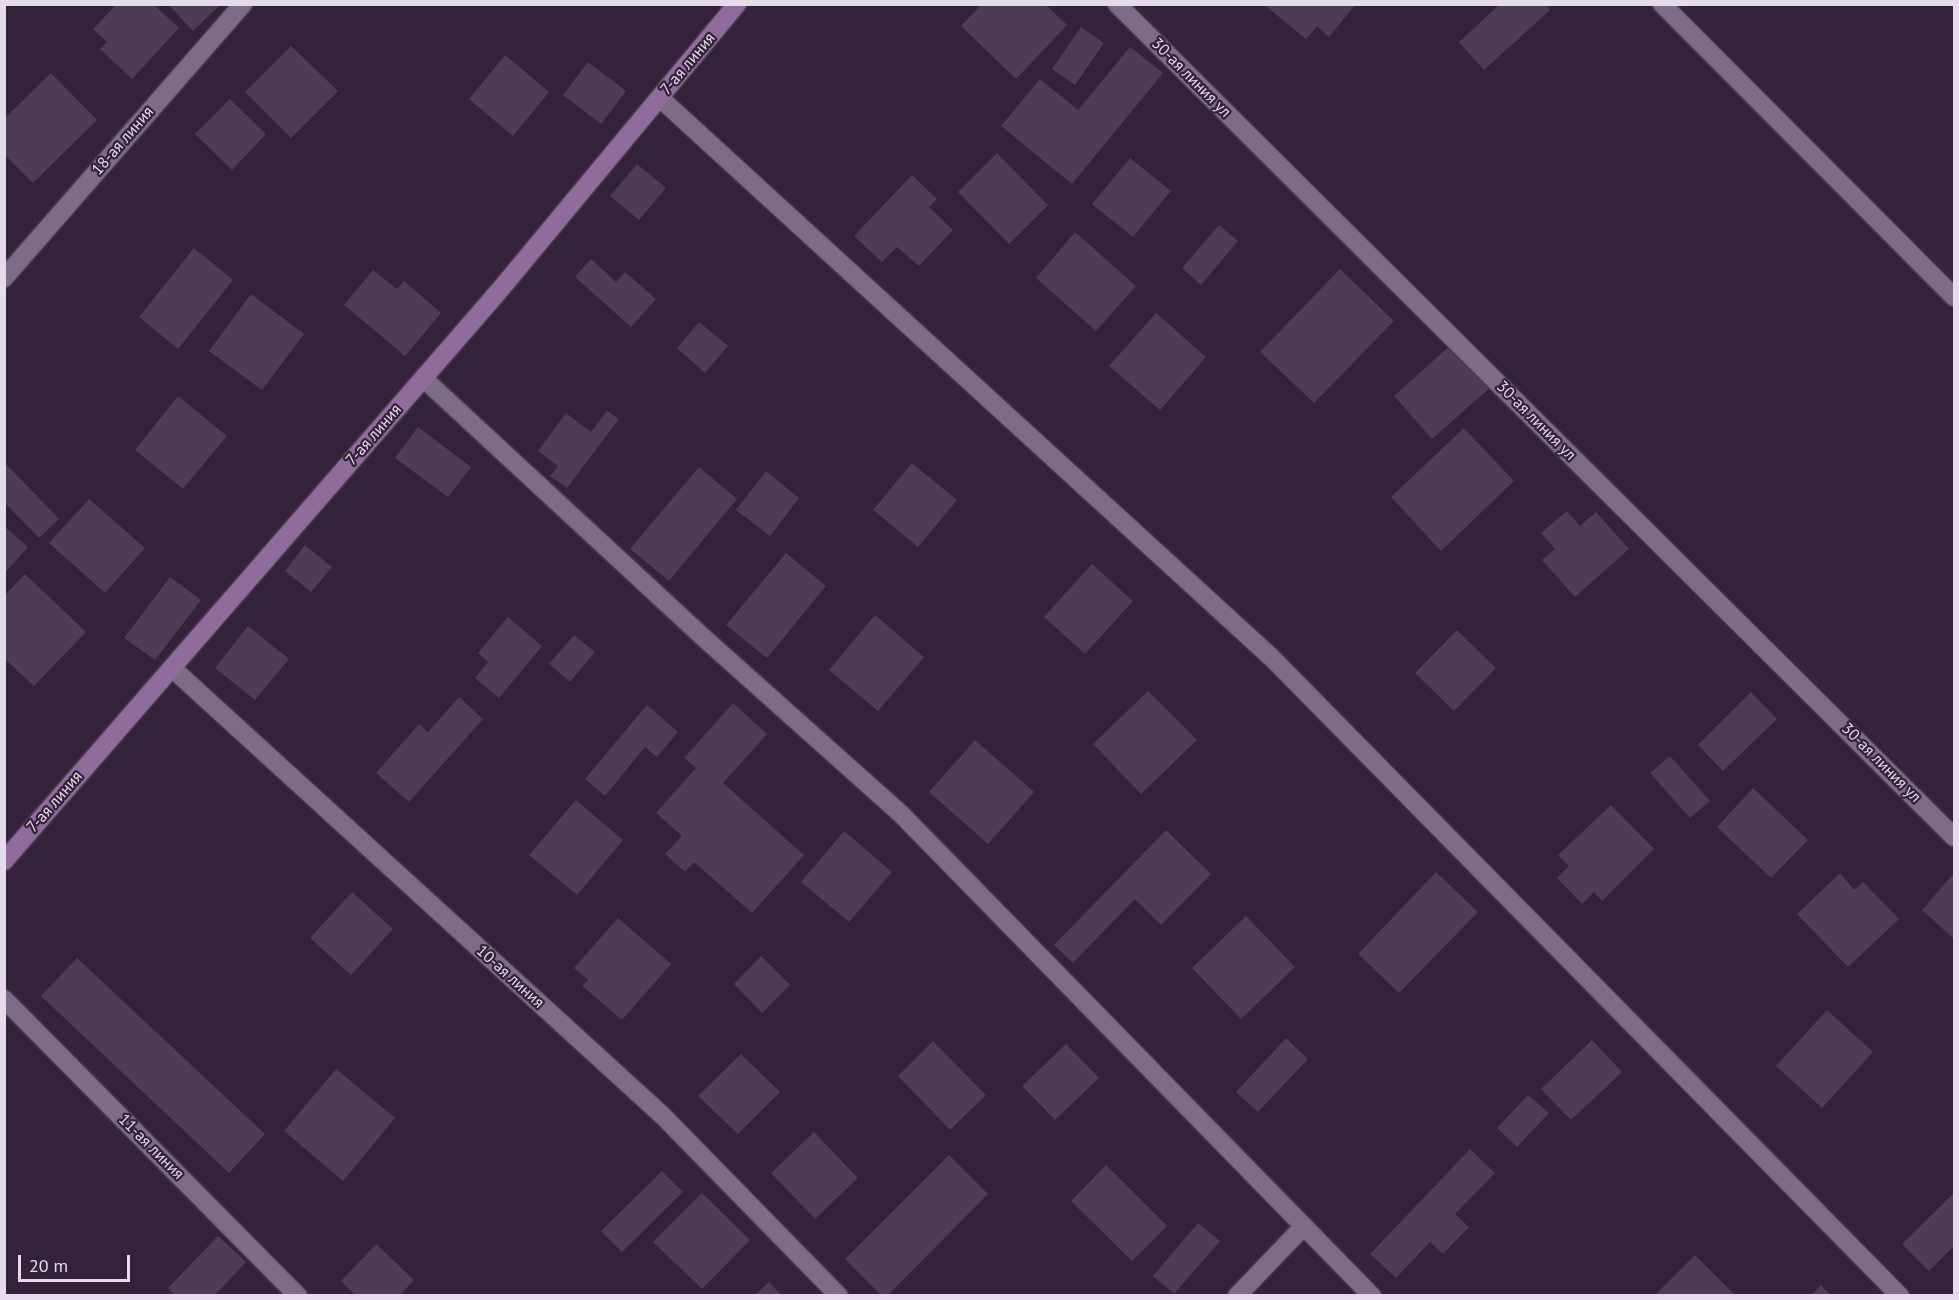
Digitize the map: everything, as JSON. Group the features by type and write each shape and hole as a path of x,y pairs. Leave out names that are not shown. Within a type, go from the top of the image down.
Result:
{"street":[{"name":"18-ая линия","path":"4,278 243,4"},
{"name":"7-ая линия","path":"4,861 499,291 737,4"},
{"name":"30-ая линия ул","path":"1117,4 1954,837"},
{"path":"1662,4 1954,297"},
{"path":"660,98 1272,658 1900,1296"},
{"path":"423,378 704,638 901,814 1372,1296"},
{"name":"10-ая линия","path":"172,668 663,1116 839,1296"},
{"name":"11-ая линия","path":"4,999 298,1296"},
{"path":"1237,1296 1304,1226"}],"building":[{"path":"168,4 218,4 219,6 193,31"},
{"path":"982,4 1045,4 1067,25 1016,79 961,26"},
{"path":"1269,4 1356,4 1329,37 1317,26 1306,39 1267,7"},
{"path":"1500,4 1545,4 1550,10 1484,70 1459,42"},
{"path":"116,5 154,5 179,28 132,79 100,49 107,42 93,29"},
{"path":"1081,27 1104,43 1075,85 1052,69"},
{"path":"291,46 338,91 291,138 245,92"},
{"path":"1130,47 1163,73 1072,184 1001,126 1040,79 1078,110"},
{"path":"505,55 549,92 513,136 469,99"},
{"path":"588,62 626,91 601,124 563,95"},
{"path":"51,73 97,120 33,183 4,154 4,119"},
{"path":"230,99 266,134 232,170 195,134"},
{"path":"997,153 1048,205 1009,244 958,192"},
{"path":"1130,158 1171,191 1133,237 1092,204"},
{"path":"637,164 666,188 639,220 610,196"},
{"path":"912,175 937,199 929,207 953,230 919,266 897,247 882,262 854,236"},
{"path":"1219,225 1238,241 1201,285 1182,268"},
{"path":"1075,232 1136,286 1096,331 1036,278"},
{"path":"194,248 233,280 178,349 139,317"},
{"path":"591,259 616,282 625,272 656,299 631,327 575,277"},
{"path":"1340,269 1394,321 1314,403 1260,352"},
{"path":"373,270 397,289 404,281 441,313 405,356 344,305"},
{"path":"251,294 304,334 262,390 209,351"},
{"path":"1156,313 1206,357 1160,410 1109,366"},
{"path":"699,322 728,346 705,373 677,348"},
{"path":"1454,342 1493,385 1432,439 1394,396"},
{"path":"178,396 227,436 183,489 135,450"},
{"path":"607,411 619,419 567,488 550,476 558,466 538,451 566,413 591,432"},
{"path":"418,427 471,467 448,497 395,458"},
{"path":"1464,428 1514,481 1441,551 1391,497"},
{"path":"5,463 59,519 39,538 5,503"},
{"path":"912,463 957,500 918,547 873,510"},
{"path":"699,467 737,499 669,581 630,549"},
{"path":"766,471 799,498 770,536 736,510"},
{"path":"89,499 145,548 105,593 49,543"},
{"path":"1567,511 1580,526 1596,512 1629,549 1575,597 1542,560 1555,549 1541,533"},
{"path":"4,526 28,547 4,574"},
{"path":"305,545 332,567 311,592 285,571"},
{"path":"786,553 826,586 767,658 726,625"},
{"path":"1092,564 1133,601 1085,654 1044,617"},
{"path":"25,574 86,632 34,686 4,658 4,596"},
{"path":"170,577 201,600 155,660 124,638"},
{"path":"875,615 924,657 878,711 829,670"},
{"path":"508,617 542,646 499,698 475,678 488,662 478,653"},
{"path":"248,626 289,659 255,700 215,668"},
{"path":"1457,630 1496,668 1454,711 1415,673"},
{"path":"574,635 595,652 570,682 549,664"},
{"path":"1148,691 1197,740 1141,794 1093,744"},
{"path":"1751,692 1777,719 1723,771 1698,745"},
{"path":"459,697 483,719 409,802 376,773 419,724 428,732"},
{"path":"733,703 767,734 723,783 804,855 752,913 694,862 685,872 665,854 682,836 656,813 696,768 684,758"},
{"path":"647,705 678,732 657,757 645,747 605,796 585,779"},
{"path":"975,740 1034,792 988,844 929,792"},
{"path":"1670,756 1710,801 1690,818 1650,773"},
{"path":"1753,788 1808,840 1771,878 1717,827"},
{"path":"576,800 623,840 577,895 529,855"},
{"path":"1611,805 1654,849 1602,901 1594,892 1582,904 1557,878 1569,866 1558,855"},
{"path":"1166,830 1211,874 1161,925 1135,899 1073,963 1054,945"},
{"path":"844,831 892,872 849,922 801,882"},
{"path":"1436,872 1478,912 1399,993 1358,954"},
{"path":"1840,873 1854,890 1863,882 1899,919 1848,967 1797,914"},
{"path":"1954,873 1954,939 1922,910"},
{"path":"352,892 393,929 351,975 310,938"},
{"path":"1246,916 1295,967 1241,1019 1192,968"},
{"path":"618,918 671,964 622,1020 582,986 588,980 574,968"},
{"path":"761,956 790,985 762,1013 734,984"},
{"path":"77,958 265,1134 229,1173 41,996"},
{"path":"1827,1010 1873,1052 1822,1108 1776,1066"},
{"path":"1286,1038 1308,1059 1258,1112 1236,1092"},
{"path":"1592,1040 1622,1072 1571,1120 1541,1089"},
{"path":"933,1041 986,1095 950,1130 898,1076"},
{"path":"1066,1044 1099,1078 1055,1120 1022,1086"},
{"path":"741,1054 780,1092 738,1134 698,1096"},
{"path":"336,1069 395,1118 343,1181 284,1131"},
{"path":"1528,1095 1549,1113 1517,1147 1497,1128"},
{"path":"814,1132 858,1178 815,1219 771,1173"},
{"path":"1470,1149 1495,1173 1455,1214 1469,1227 1443,1254 1430,1242 1396,1278 1370,1254"},
{"path":"949,1155 988,1194 887,1296 882,1296 845,1259"},
{"path":"1106,1165 1167,1226 1132,1261 1071,1201"},
{"path":"662,1171 683,1192 622,1252 601,1231"},
{"path":"702,1193 750,1240 702,1289 653,1242"},
{"path":"1954,1193 1954,1246 1929,1271 1902,1244"},
{"path":"1198,1223 1220,1241 1174,1294 1153,1276"},
{"path":"218,1236 246,1262 214,1296 175,1296 168,1288"},
{"path":"376,1244 414,1280 399,1296 356,1296 341,1281"},
{"path":"1695,1255 1736,1296 1654,1296"},
{"path":"769,1282 782,1296 754,1296"},
{"path":"1821,1285 1831,1296 1810,1296"}]}
